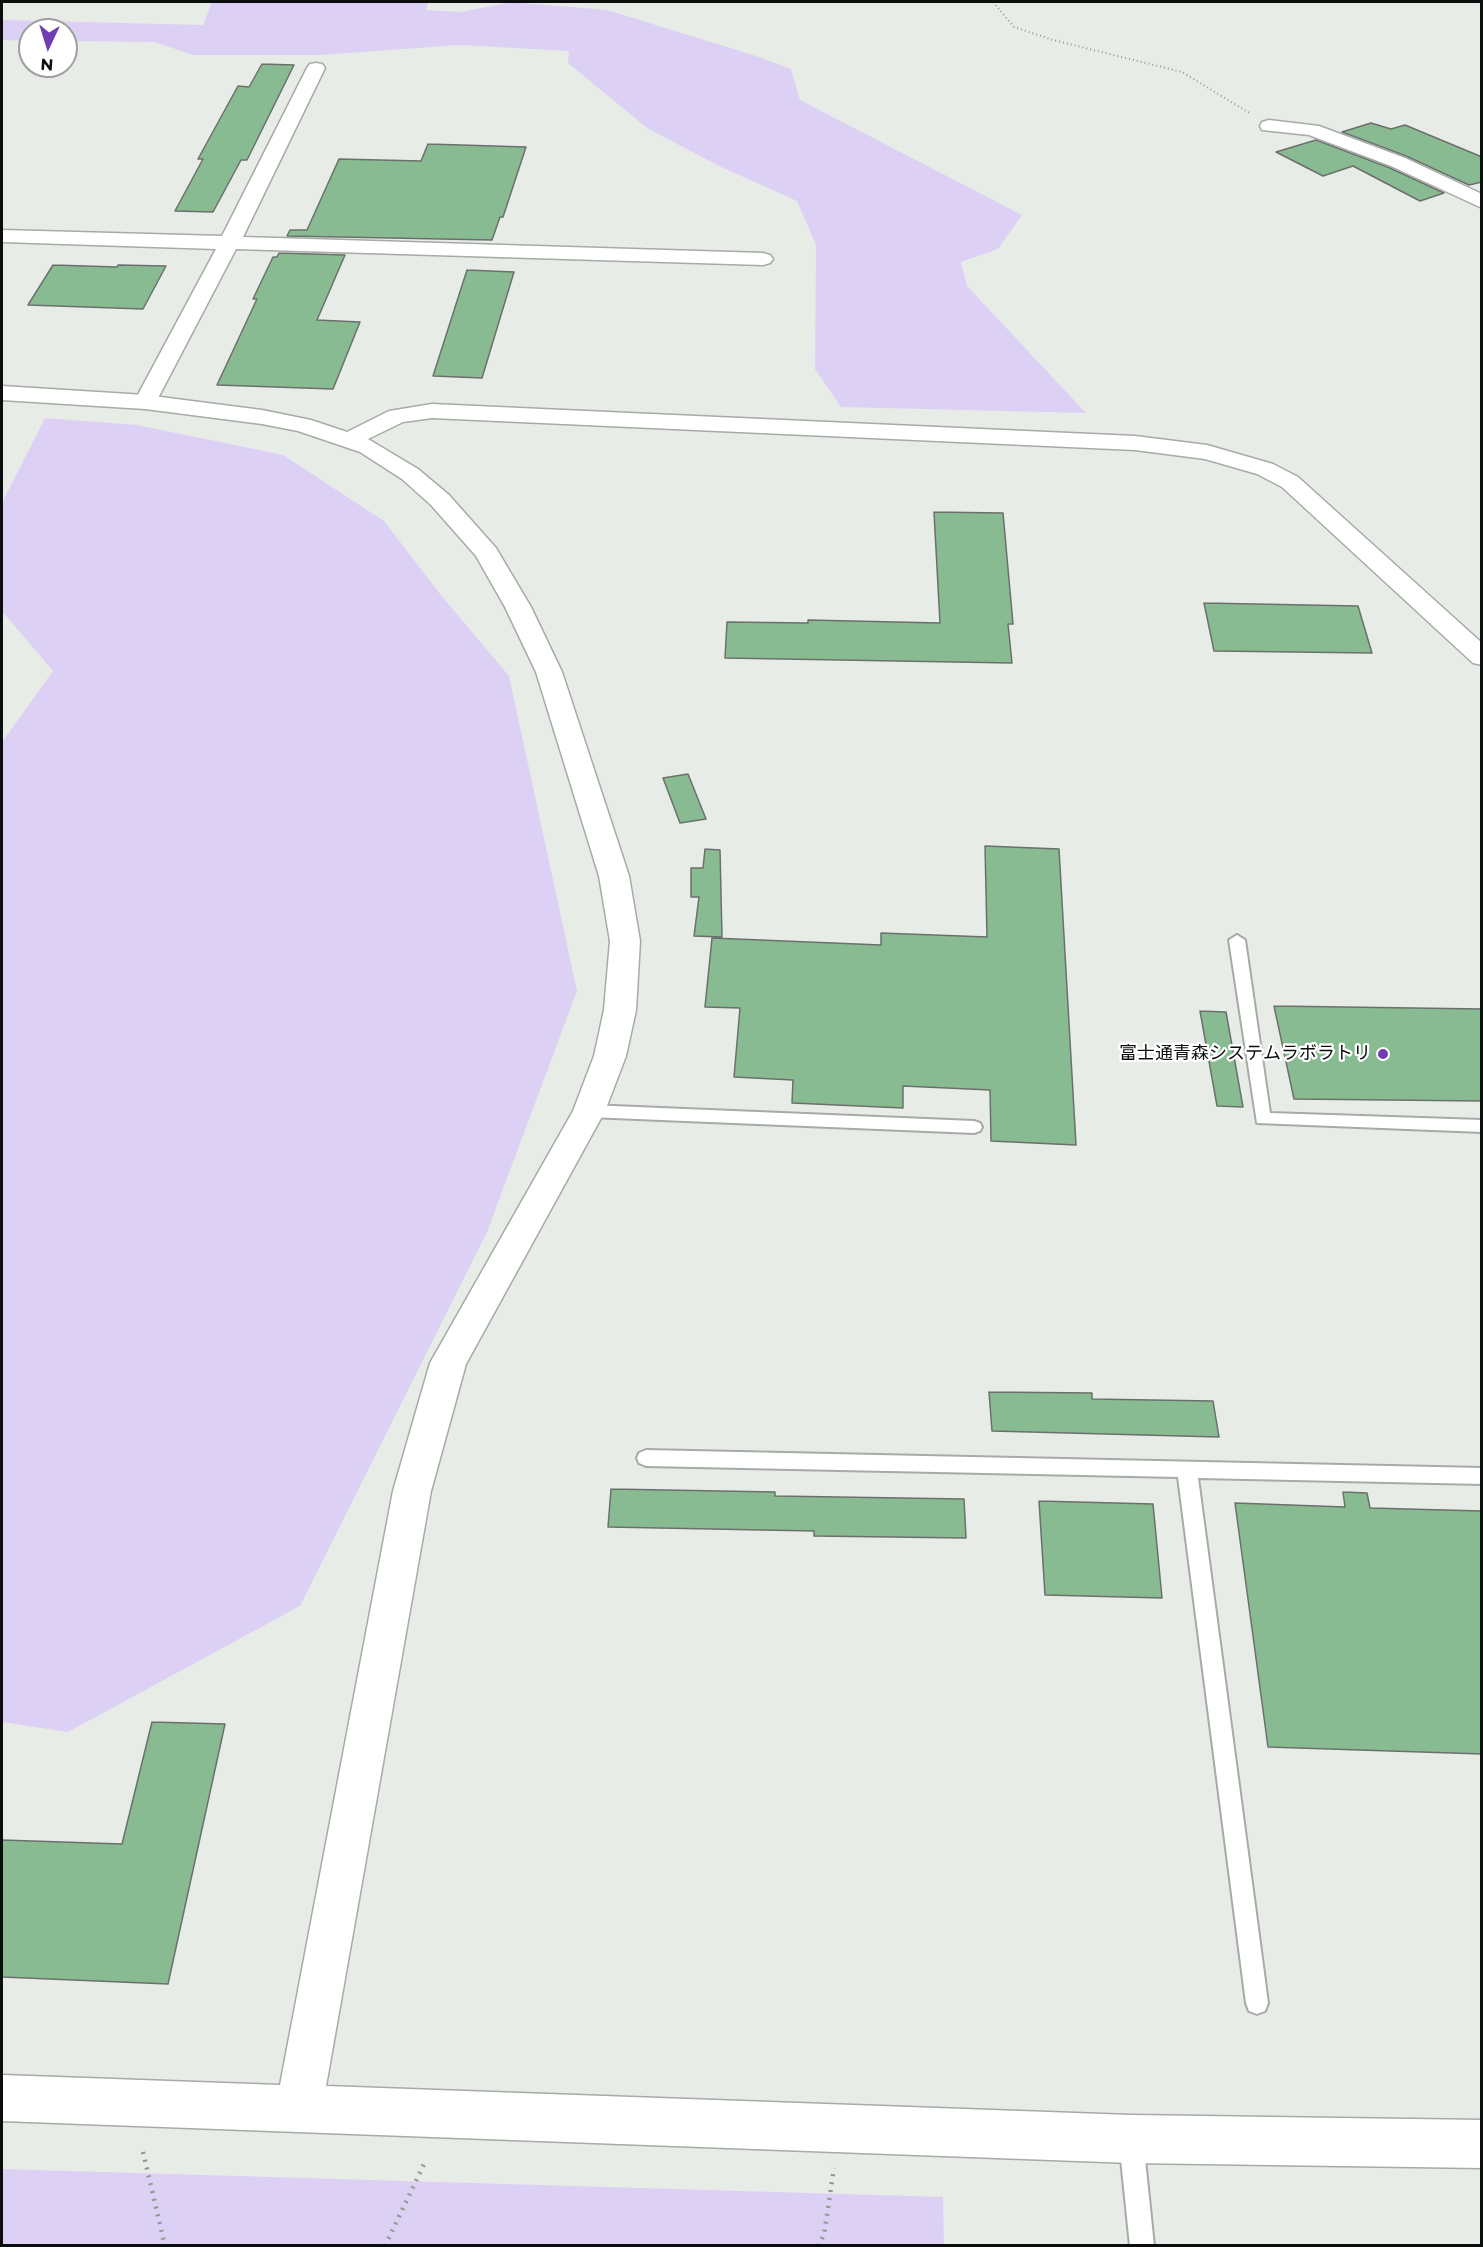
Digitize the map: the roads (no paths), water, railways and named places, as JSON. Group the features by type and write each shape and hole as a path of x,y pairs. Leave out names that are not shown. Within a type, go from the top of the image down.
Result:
{"street":[{"path":"145,402 231,242 316,68"},
{"path":"1269,126 1312,130 1398,162 1482,202"},
{"path":"2,236 763,259"},
{"path":"2,393 145,402 262,417 303,425 350,440 384,456 410,474 440,500 487,553 518,607 549,672 614,876 625,942 618,1022 610,1056 589,1111 448,1364 412,1491 299,2109"},
{"path":"350,440 396,416 432,411 1135,443 1207,452 1265,469 1290,483 1482,657"},
{"path":"2,2098 1131,2139 1482,2144"}],"lane":[{"path":"1237,940 1263,1119 1482,1126"},
{"path":"589,1111 974,1127"},
{"path":"646,1458 1482,1476"},
{"path":"1187,1470 1257,2003"},
{"path":"1131,2139 1142,2246"}],"place":[{"name":"富士通青森システムラボラトリ","path":"1383,1054"}]}
